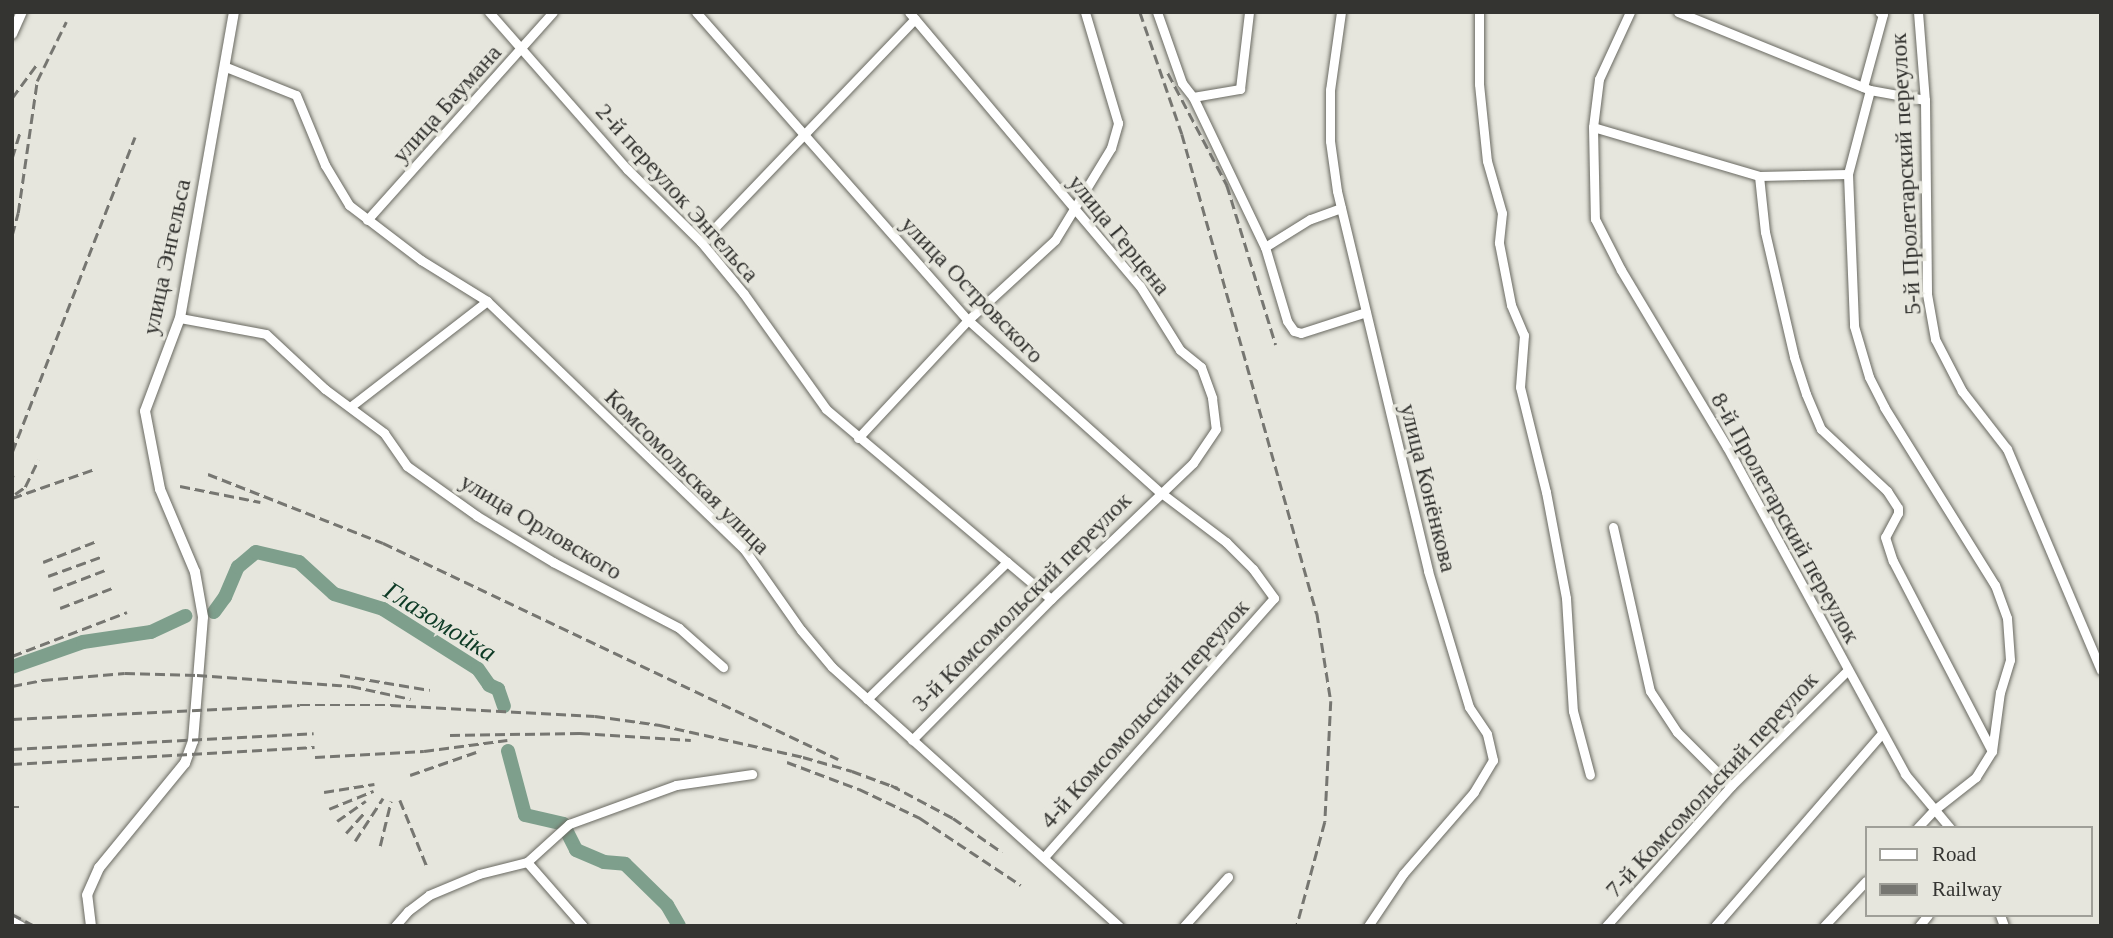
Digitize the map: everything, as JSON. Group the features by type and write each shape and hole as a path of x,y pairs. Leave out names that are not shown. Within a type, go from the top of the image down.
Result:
{"street":[{"path":"12,34 22,12"},
{"name":"улица Энгельса","path":"91,926 87,895 99,868 185,763 193,741 203,617 195,572 160,489 145,411 180,318 234,12"},
{"name":"2-й переулок Энгельса","path":"489,12 627,169 701,242 744,294 826,409 1051,599"},
{"name":"улица Баумана","path":"368,220 553,12"},
{"name":"улица Островского","path":"696,12 968,320 1014,365 1160,492 1226,542 1253,569 1274,598"},
{"path":"858,438 968,320 1055,240 1066,227 1074,207 1111,148 1118,123 1085,12"},
{"path":"1157,12 1182,83 1193,97 1265,247 1287,321 1293,331 1301,332 1366,312"},
{"path":"1193,97 1240,89 1249,12"},
{"name":"улица Конёнкова","path":"1341,12 1331,90 1330,142 1341,208 1428,571 1469,707 1487,734 1493,760 1474,792 1403,874 1368,926"},
{"path":"1479,12 1479,84 1487,161 1502,213 1499,243 1511,305 1524,335 1520,387 1546,492 1566,598 1573,712 1590,775"},
{"path":"1630,12 1599,79 1593,127 1759,176 1848,174"},
{"path":"1678,12 1866,88 1925,100"},
{"path":"1879,12 1883,15 1848,174 1854,326 1869,377 1884,407 1995,585 2007,618 2010,660 2000,692 1992,751 1976,777 1934,810 1919,826"},
{"name":"5-й Пролетарский переулок","path":"1918,12 1925,100 1927,294 1935,339 1962,391 2007,449 2101,670"},
{"path":"701,242 912,16"},
{"name":"улица Герцена","path":"912,16 1140,286 1180,350 1201,367 1212,398 1216,429 1206,448 1160,492"},
{"name":"Комсомольская улица","path":"226,67 296,95 336,188 349,205 421,260 487,301 744,549 801,630 831,667 1119,926"},
{"name":"8-й Пролетарский переулок","path":"1593,127 1595,219 1621,270 1727,447 1905,774 1948,826"},
{"path":"1759,176 1765,232 1794,357 1806,394 1821,429 1887,491 1898,508 1885,537 1893,561 1992,751"},
{"path":"1265,247 1310,219 1341,208"},
{"path":"350,407 487,301"},
{"name":"улица Орловского","path":"180,318 266,334 384,433 407,466 477,516 553,562 679,628 723,667"},
{"name":"3-й Комсомольский переулок","path":"912,740 1160,492"},
{"path":"1613,527 1650,691 1677,732 1731,786"},
{"path":"867,699 1007,562"},
{"name":"4-й Комсомольский переулок","path":"1044,857 1274,598"},
{"name":"7-й Комсомольский переулок","path":"1606,926 1731,786 1847,671"},
{"path":"1715,926 1882,733"},
{"path":"395,926 408,911 429,895 479,874 527,862 569,824 676,785 752,774"},
{"path":"527,862 583,926"},
{"path":"1184,926 1228,877"},
{"path":"1824,926 1864,883"},
{"path":"12,921 21,926"}],"waterway":[{"name":"Глазомойка","path":"214,612 225,597 238,567 256,552 299,562 334,594 383,609 478,669 489,685 498,689 504,706"},
{"name":"Глазомойка","path":"12,667 83,642 151,632 186,616"},
{"name":"Глазомойка","path":"508,751 525,815 563,824 576,850 604,862 625,864 667,905 679,926"}],"railway":[{"path":"1140,12 1182,134 1317,613 1331,701 1325,822 1297,926"},
{"path":"12,235 18,213 37,81 66,22"},
{"path":"12,98 37,64"},
{"path":"1168,73 1227,185 1276,345"},
{"path":"12,158 20,131"},
{"path":"12,452 135,137"},
{"path":"15,494 25,487 38,460"},
{"path":"12,498 95,469"},
{"path":"208,474 383,543 838,759"},
{"path":"180,486 260,502"},
{"path":"43,562 97,541"},
{"path":"48,576 103,556"},
{"path":"53,590 108,569"},
{"path":"60,608 115,587"},
{"path":"12,656 127,612"},
{"path":"12,686 43,680 125,673 197,675 351,686 411,699"},
{"path":"340,675 430,690"},
{"path":"12,719 300,705 391,705 595,716 660,725 803,757 898,788"},
{"path":"12,749 314,733"},
{"path":"450,735 580,733 691,740"},
{"path":"315,757 424,751 507,740"},
{"path":"12,764 315,747"},
{"path":"410,775 476,752"},
{"path":"787,762 859,789 920,818 1021,885"},
{"path":"324,792 374,784"},
{"path":"891,785 953,818 1002,852"},
{"path":"329,809 373,791"},
{"path":"355,841 383,798"},
{"path":"400,800 428,869"},
{"path":"337,821 366,801"},
{"path":"380,846 391,801"},
{"path":"12,807 19,807"},
{"path":"346,833 366,811"},
{"path":"12,914 35,926"}]}
